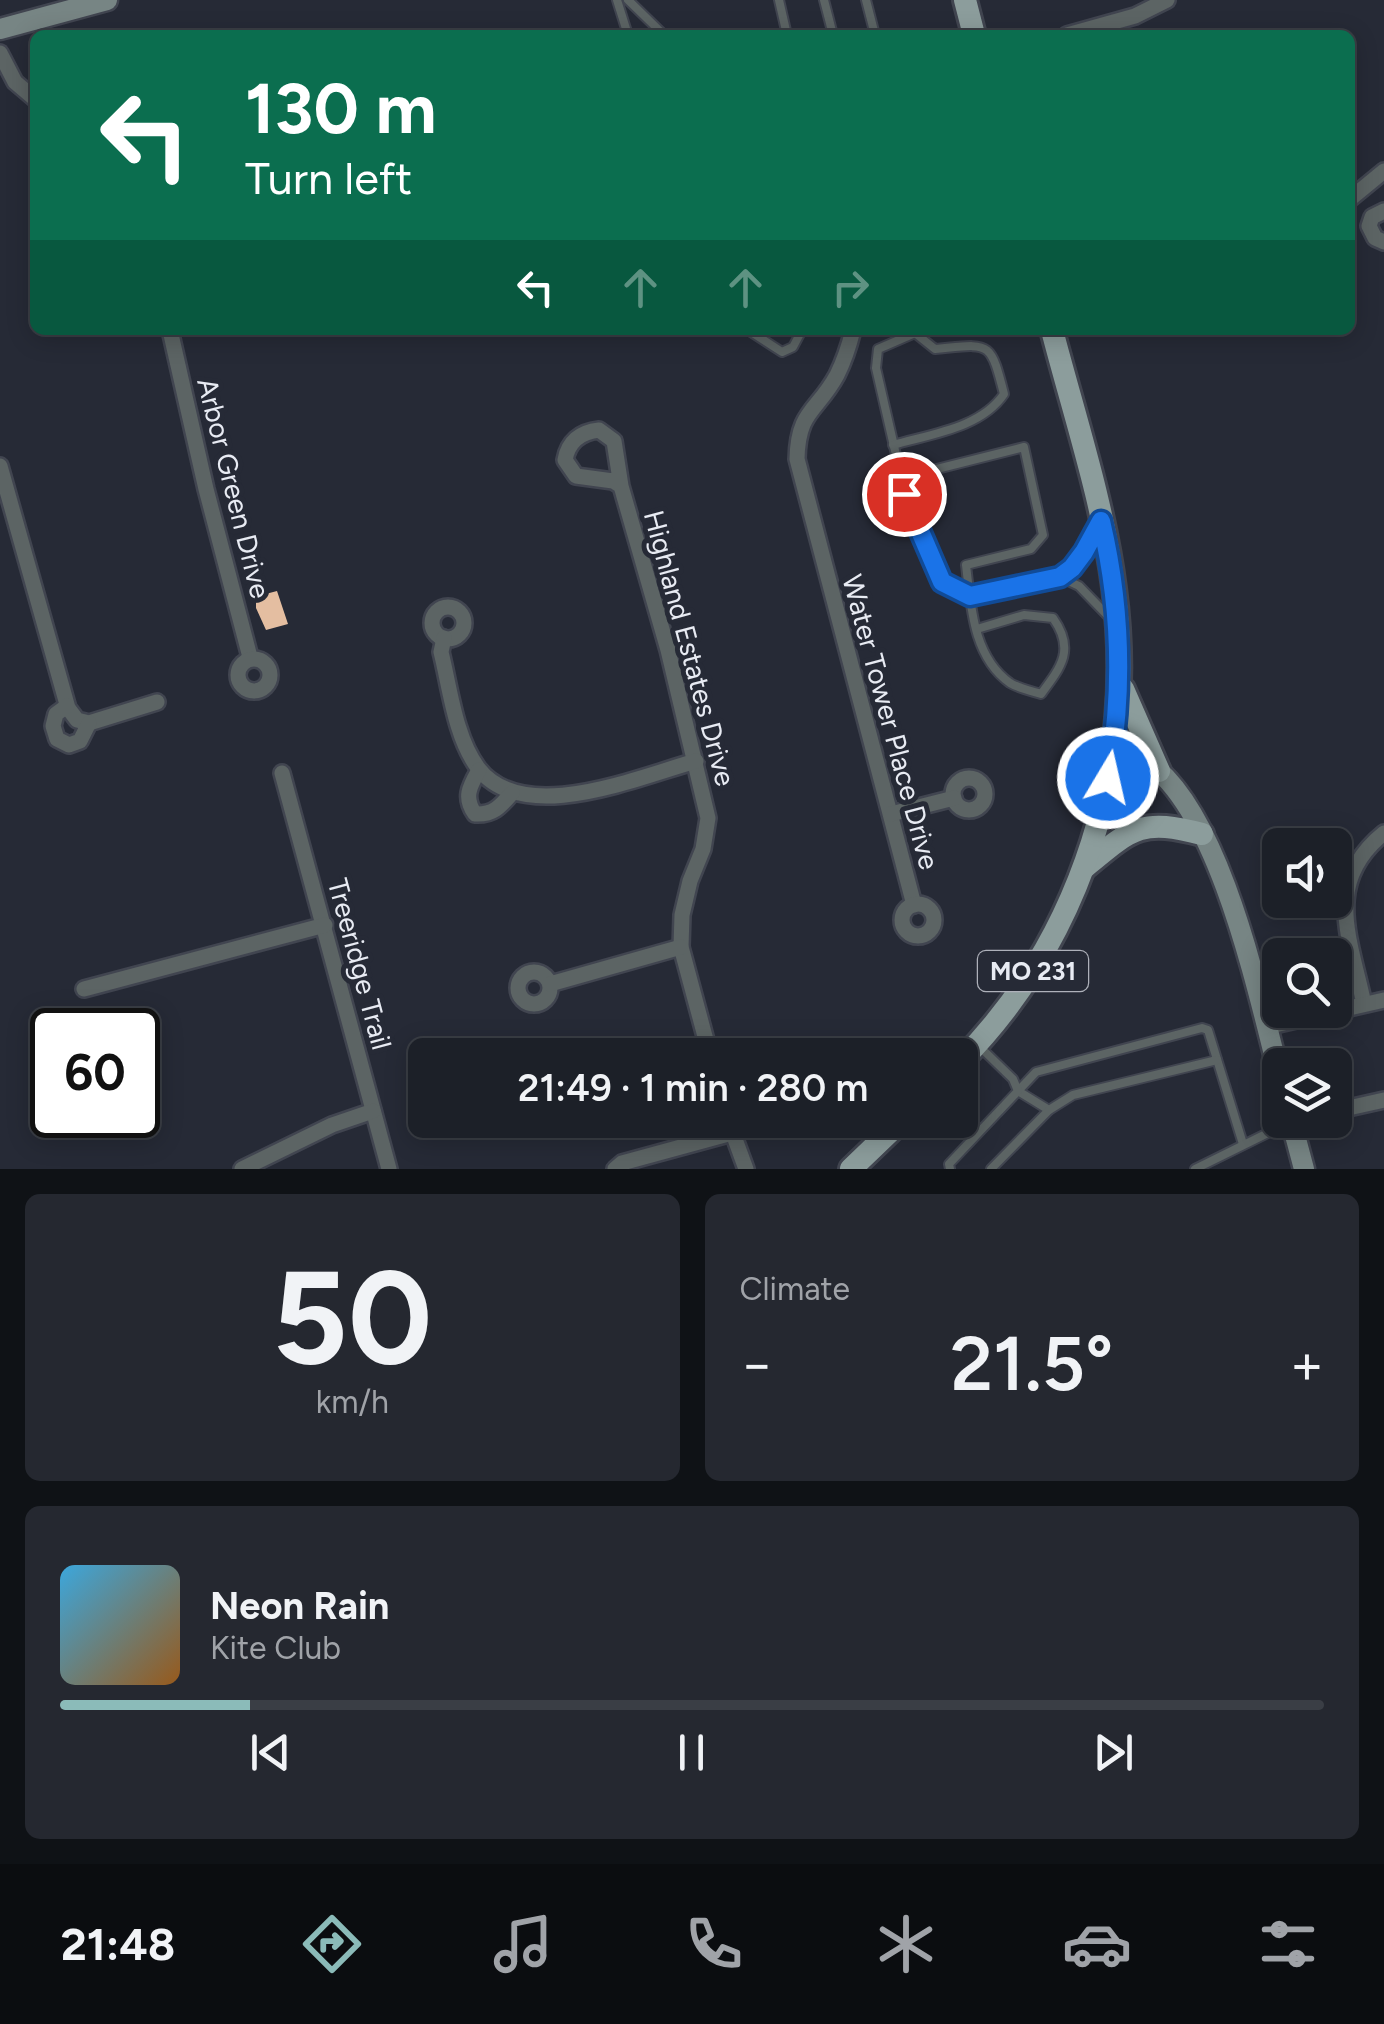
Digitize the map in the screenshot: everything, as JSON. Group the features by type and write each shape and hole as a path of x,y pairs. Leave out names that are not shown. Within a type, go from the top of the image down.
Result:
{"main road":[{"path":"965,0 973,30"},
{"name":"MO 231","path":"978,1044 1043,954 1086,867 1112,753 1120,681 1114,588 1101,521 1050,335"},
{"path":"1120,681 1158,772"},
{"path":"1086,867 1121,837 1137,829 1168,825 1202,834"},
{"path":"851,1169 883,1138"}],"street":[{"path":"0,29 108,0"},
{"path":"1085,30 1135,16 1166,0"},
{"path":"0,53 15,82 30,95"},
{"path":"1382,243 1369,226 1380,212 1356,196 1384,171"},
{"name":"Arbor Green Drive","path":"171,335 250,657"},
{"name":"Water Tower Place Drive","path":"851,335 835,379 804,419 798,436 797,460 914,905"},
{"path":"0,466 67,706 77,720 88,722 156,702"},
{"name":"Highland Estates Drive","path":"621,486 708,818 703,850 690,880 682,916 680,947 705,1038"},
{"path":"444,638 440,652 461,732 479,770 512,793 550,797 696,761"},
{"path":"67,706 56,714 53,726 57,738 68,746 80,741 88,722"},
{"path":"1112,753 1137,757 1158,772 1186,805 1230,896 1262,1012"},
{"path":"479,770 468,790 468,804 475,814 499,809 512,793"},
{"name":"Treeridge Trail","path":"282,773 389,1169"},
{"path":"891,814 954,798"},
{"path":"1364,1004 1343,908 1346,885 1355,863 1384,832"},
{"path":"84,989 324,925"},
{"path":"550,984 680,947"},
{"path":"1352,1007 1384,1000"},
{"path":"1352,1107 1384,1100"},
{"path":"242,1169 332,1125 373,1111"},
{"path":"615,1169 622,1163 697,1138"},
{"path":"734,1138 746,1169"},
{"path":"1298,1138 1304,1169"}],"lane":[{"path":"616,0 626,30"},
{"path":"628,0 659,30"},
{"path":"779,0 786,30"},
{"path":"824,0 832,30"},
{"path":"866,0 874,30"},
{"path":"756,335 782,352 794,346 800,335"},
{"path":"907,335 878,349 876,368 904,494 942,582 970,596 1060,577 1084,552 1101,521"},
{"path":"893,444 966,424 995,407 1004,394 994,356 986,348 977,345 935,349 919,335"},
{"path":"901,478 1024,446 1043,535 1031,548 966,565 970,596 977,629 984,656 1011,684 1041,694 1057,672 1066,648 1065,634 1052,618 1024,615 977,629"},
{"path":"1060,577 1079,586 1118,626"},
{"path":"950,1169 948,1164 1036,1072 1202,1028 1208,1030 1243,1144"},
{"path":"978,1046 1013,1079 1018,1091 1049,1110"},
{"path":"992,1169 1049,1110 1073,1096 1217,1060"},
{"path":"1196,1169 1262,1135"}],"building":[{"path":"277,591 288,624 266,630 256,600"}],"route":[{"path":"904,494 942,582 970,596 1060,577 1084,552 1101,521 1114,588 1120,681 1108,778"}]}
